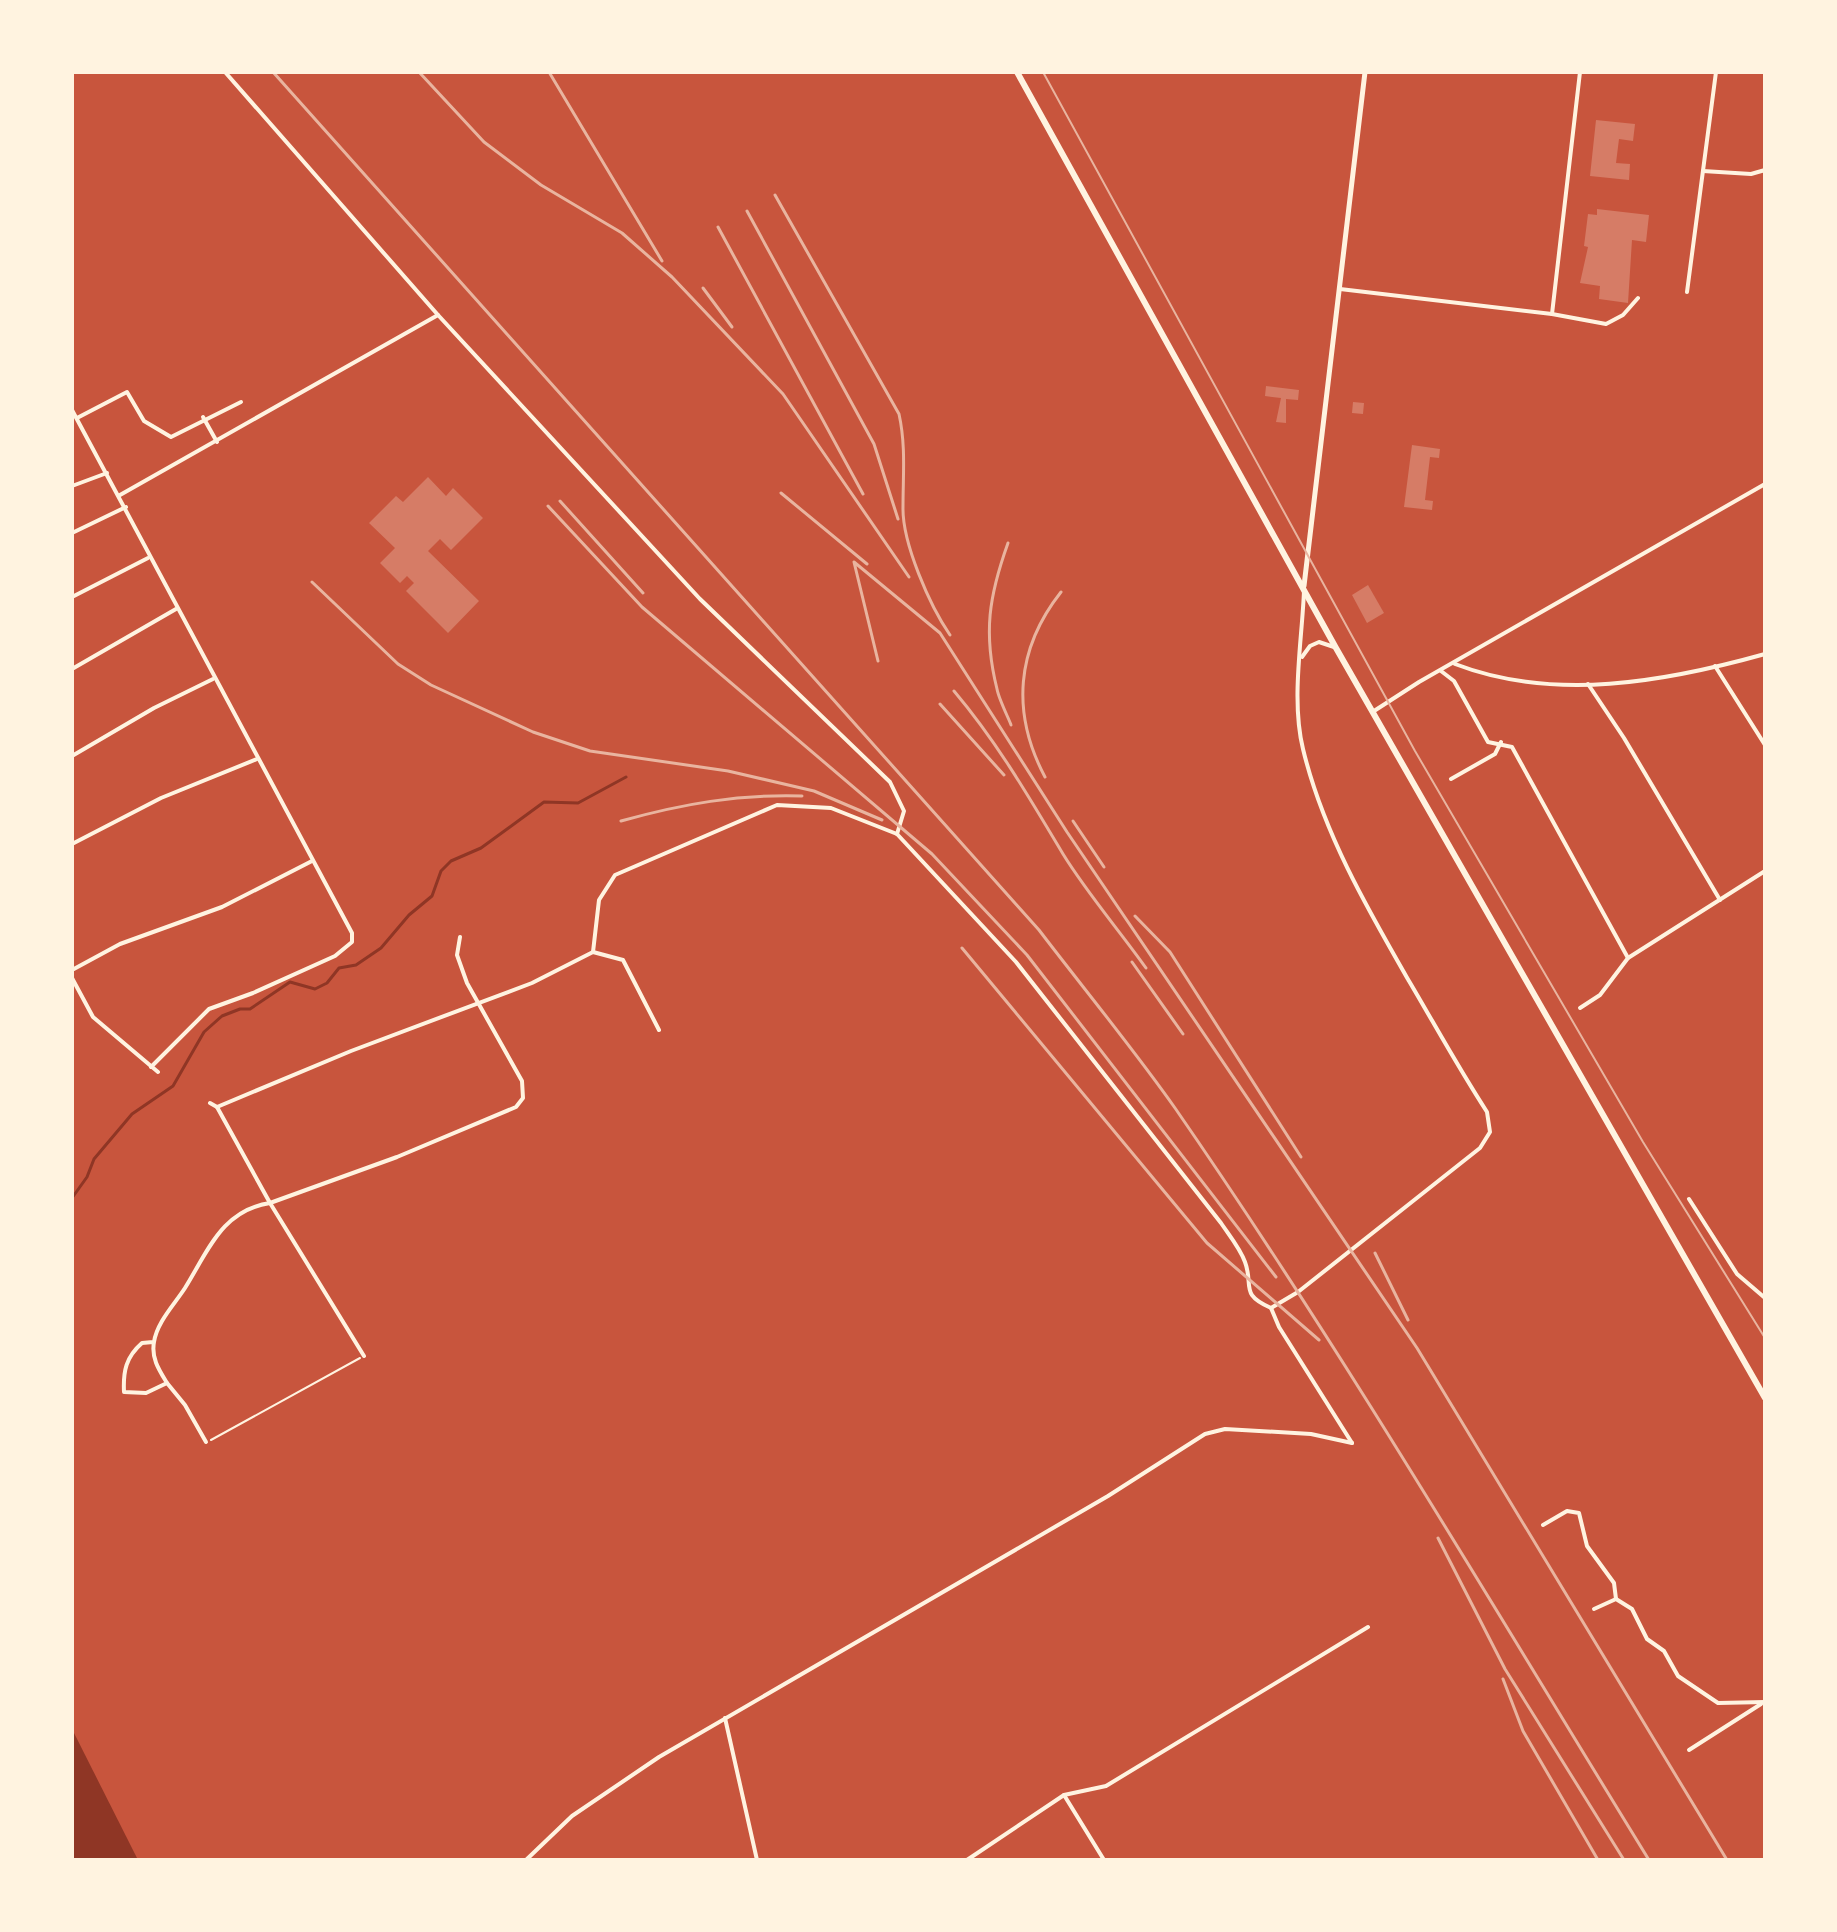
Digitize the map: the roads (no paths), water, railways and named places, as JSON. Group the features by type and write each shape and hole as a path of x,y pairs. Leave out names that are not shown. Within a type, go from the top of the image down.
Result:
{"main road":[{"path":"1017,72 1336,648 1765,1398"}],"street":[{"path":"225,72 438,315 700,599 890,782 904,811 897,834"},
{"path":"1271,1308 1298,1292 1480,1148 1490,1132 1487,1112 1346,867 1303,748 1299,709 1304,586 1365,72"},
{"path":"1552,314 1580,72"},
{"path":"1687,292 1716,72"},
{"path":"1703,171 1751,174 1765,170"},
{"path":"1340,289 1552,314 1606,324 1623,315 1638,298"},
{"path":"119,495 438,315"},
{"path":"77,418 127,392 144,421 171,437 241,402"},
{"path":"72,410 126,507 148,558 213,679 344,915 352,942 335,956 209,1009 151,1067"},
{"path":"204,418 217,442"},
{"path":"72,486 107,473"},
{"path":"1374,711 1765,484"},
{"path":"72,533 126,507"},
{"path":"72,597 148,558"},
{"path":"72,669 176,609"},
{"path":"1301,659 1310,646 1319,642 1336,648"},
{"path":"1455,664 1486,676 1531,684 1588,684 1686,675 1765,654"},
{"path":"1715,666 1765,745"},
{"path":"1441,671 1454,681 1488,742 1501,742 1512,747 1628,958"},
{"path":"72,756 154,708 213,679"},
{"path":"1588,684 1624,738 1720,900"},
{"path":"1451,779 1495,754 1501,742"},
{"path":"72,844 161,798 257,759"},
{"path":"526,1860 572,1816 725,1718 1108,1496 1205,1434 1225,1429 1311,1434 1352,1443 1279,1327 1271,1308 1255,1301 1246,1286 1245,1263 1211,1210 1016,962 897,834 831,808 777,805 615,875 599,900 593,952"},
{"path":"72,970 120,944 222,907 312,861"},
{"path":"1580,1008 1600,995 1628,958 1765,871"},
{"path":"206,1442 185,1405 155,1364 153,1342 206,1246 231,1219 253,1206 270,1203 470,1128 516,1107 523,1098 522,1081 467,983 457,955 460,937"},
{"path":"217,1107 532,983 593,952 623,960 659,1030"},
{"path":"72,978 93,1017 158,1072"},
{"path":"210,1103 217,1107 270,1203 364,1356"},
{"path":"1689,1199 1737,1274 1765,1298"},
{"path":"153,1342 142,1343 130,1354 123,1374 124,1392 146,1393 167,1383"},
{"path":"1543,1525 1567,1511 1579,1513 1587,1546 1614,1583 1616,1599"},
{"path":"1594,1609 1616,1599"},
{"path":"1616,1599 1632,1609 1647,1639 1664,1651 1678,1676 1718,1703 1765,1702"},
{"path":"967,1860 1064,1795 1106,1786 1368,1627"},
{"path":"1689,1750 1765,1702"},
{"path":"725,1718 757,1860"},
{"path":"1064,1795 1104,1860"}],"waterway":[{"path":"72,1198 87,1177 94,1159 132,1114 173,1086 204,1032 222,1016 240,1009 250,1009 290,982 315,989 327,983 339,968 356,965 381,948 409,915 432,896 441,871 451,861 481,848 544,802 578,803 626,777"}],"tram line":[{"path":"1043,72 1415,751 1643,1142 1765,1338"}],"railway":[{"path":"273,72 1039,930 1125,1040 1175,1108 1298,1293 1649,1860"},
{"path":"419,72 484,142 541,185 622,233 672,277 783,394 909,577"},
{"path":"549,72 662,261"},
{"path":"775,195 899,414 907,538 926,591 950,635"},
{"path":"747,211 874,444 898,519"},
{"path":"718,227 863,494"},
{"path":"703,288 732,327"},
{"path":"781,493 867,564"},
{"path":"560,501 643,593"},
{"path":"548,506 642,607 932,854 1027,955 1276,1277"},
{"path":"1008,543 992,598 989,632 997,689 1011,725"},
{"path":"878,661 854,562 940,633 1067,832 1417,1348 1727,1860"},
{"path":"312,582 398,664 431,685 533,732 590,751 728,771 814,791 882,820"},
{"path":"1045,777 1027,729 1023,682 1035,636 1061,592"},
{"path":"954,691 998,750 1082,883 1146,968"},
{"path":"940,704 1004,775"},
{"path":"621,821 710,801 802,796"},
{"path":"1073,821 1104,867"},
{"path":"1135,916 1170,952 1301,1157"},
{"path":"962,948 1207,1243 1319,1340"},
{"path":"1132,962 1183,1034"},
{"path":"1375,1253 1408,1320"},
{"path":"1438,1538 1505,1669 1624,1860"},
{"path":"1503,1679 1523,1731 1598,1860"}]}
